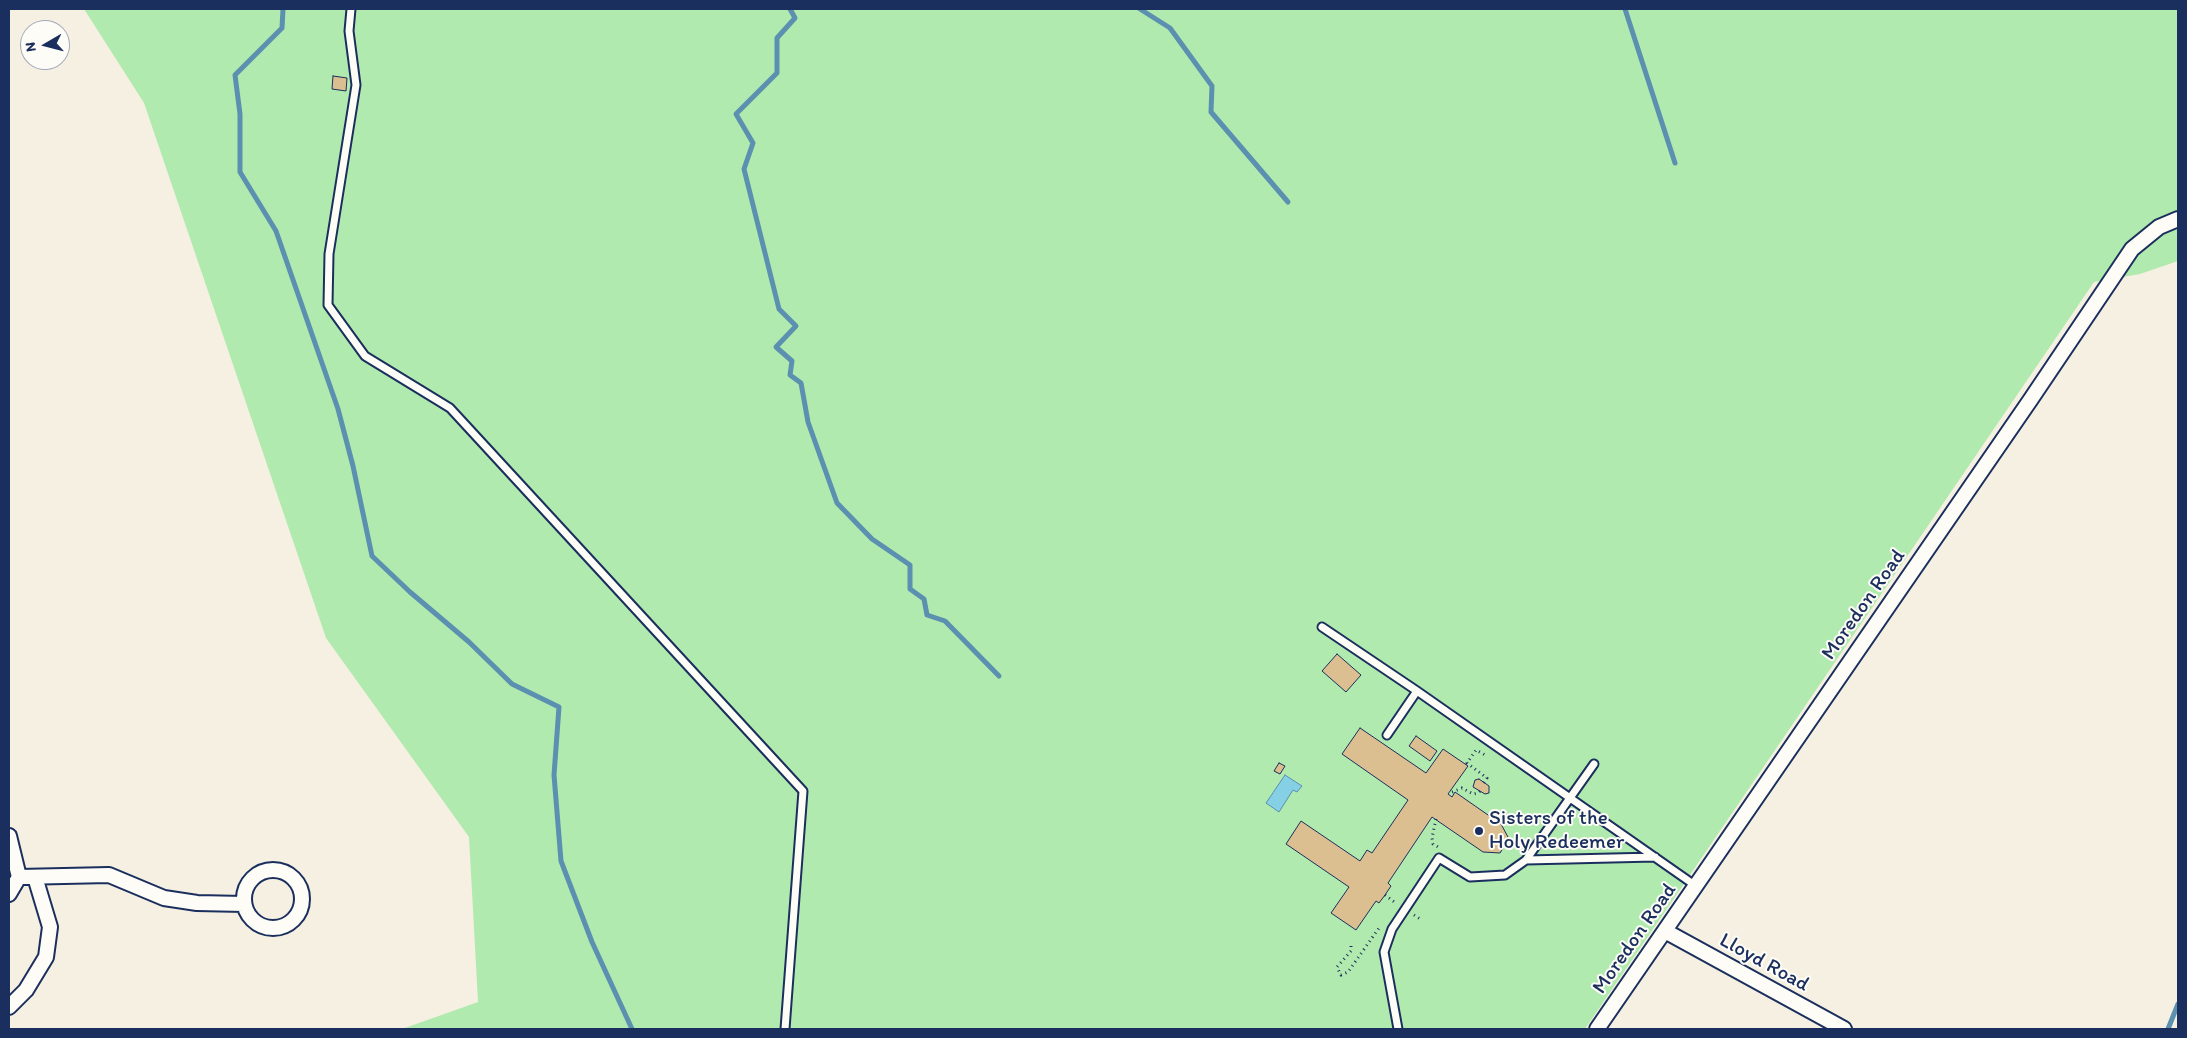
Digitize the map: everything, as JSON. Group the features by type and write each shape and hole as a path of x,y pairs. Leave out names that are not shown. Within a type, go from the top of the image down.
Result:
{"street":[{"name":"Moredon Road","path":"1597,1029 2132,249 2159,227 2178,219"},
{"path":"9,836 19,877 9,894"},
{"path":"266,870 279,870 289,874 302,891 303,901 300,912 294,921 273,929 263,927 254,922 247,914 244,904 244,891 249,882 256,874 266,870"},
{"path":"19,877 109,875 164,898 197,903 244,904"},
{"path":"9,1007 26,990 46,957 50,927 35,877"},
{"name":"Lloyd Road","path":"1665,932 1844,1029"}],"lane":[{"path":"351,9 349,31 356,85 330,254 328,305 365,356 450,408 803,791 786,1029"},
{"path":"1322,627 1696,886"},
{"path":"1387,735 1417,691"},
{"path":"1398,1029 1384,952 1392,929 1439,858 1470,877 1505,875 1526,860 1594,764"},
{"path":"1526,860 1656,858"}],"path":[{"path":"1484,783 1487,778 1467,763 1476,750 1485,755 1495,746"},
{"path":"1452,792 1462,788 1473,794 1480,791"},
{"path":"1436,819 1432,838 1433,844 1439,848"},
{"path":"1385,895 1398,904 1391,911"},
{"path":"1411,913 1422,920"},
{"path":"1351,946 1351,951 1337,967 1341,975 1348,972 1380,926"}],"green space":[{"path":"84,9 2178,9 2178,261 2140,274 2094,282 1585,1029 402,1029 478,1002 469,837 326,638 144,103"}],"water":[{"path":"1285,775 1302,786 1297,792 1293,790 1279,812 1266,803"}],"building":[{"path":"333,76 347,78 346,91 332,89"},
{"path":"1337,654 1361,675 1346,692 1322,671"},
{"name":"Sisters of the Holy Redeemer","path":"1360,728 1426,773 1443,749 1468,766 1448,794 1452,797 1455,792 1501,824 1509,839 1500,853 1483,852 1432,817 1388,883 1391,886 1385,895 1379,903 1376,901 1356,930 1331,913 1349,887 1286,844 1301,821 1360,861 1367,850 1372,853 1408,800 1342,754"},
{"path":"1416,736 1437,751 1430,761 1409,746"},
{"path":"1279,763 1285,766 1280,774 1274,771"},
{"path":"1479,779 1489,786 1489,793 1485,794 1473,787 1475,780"}],"waterway":[{"path":"283,9 282,28 235,75 240,114 240,172 276,231 338,409 353,466 372,556 410,592 469,642 512,684 559,707 554,775 561,861 592,942 632,1029"},
{"path":"790,9 795,18 777,38 777,73 736,114 753,143 744,169 779,309 796,326 776,347 792,361 790,375 801,383 808,422 837,503 872,539 910,565 910,589 924,599 927,615 945,621 999,676"},
{"path":"1140,9 1170,28 1212,86 1211,112 1288,202"},
{"path":"1625,9 1675,163"},
{"path":"2168,1029 2178,1004"}],"place":[{"name":"Sisters of the Holy Redeemer","path":"1479,831"}]}
